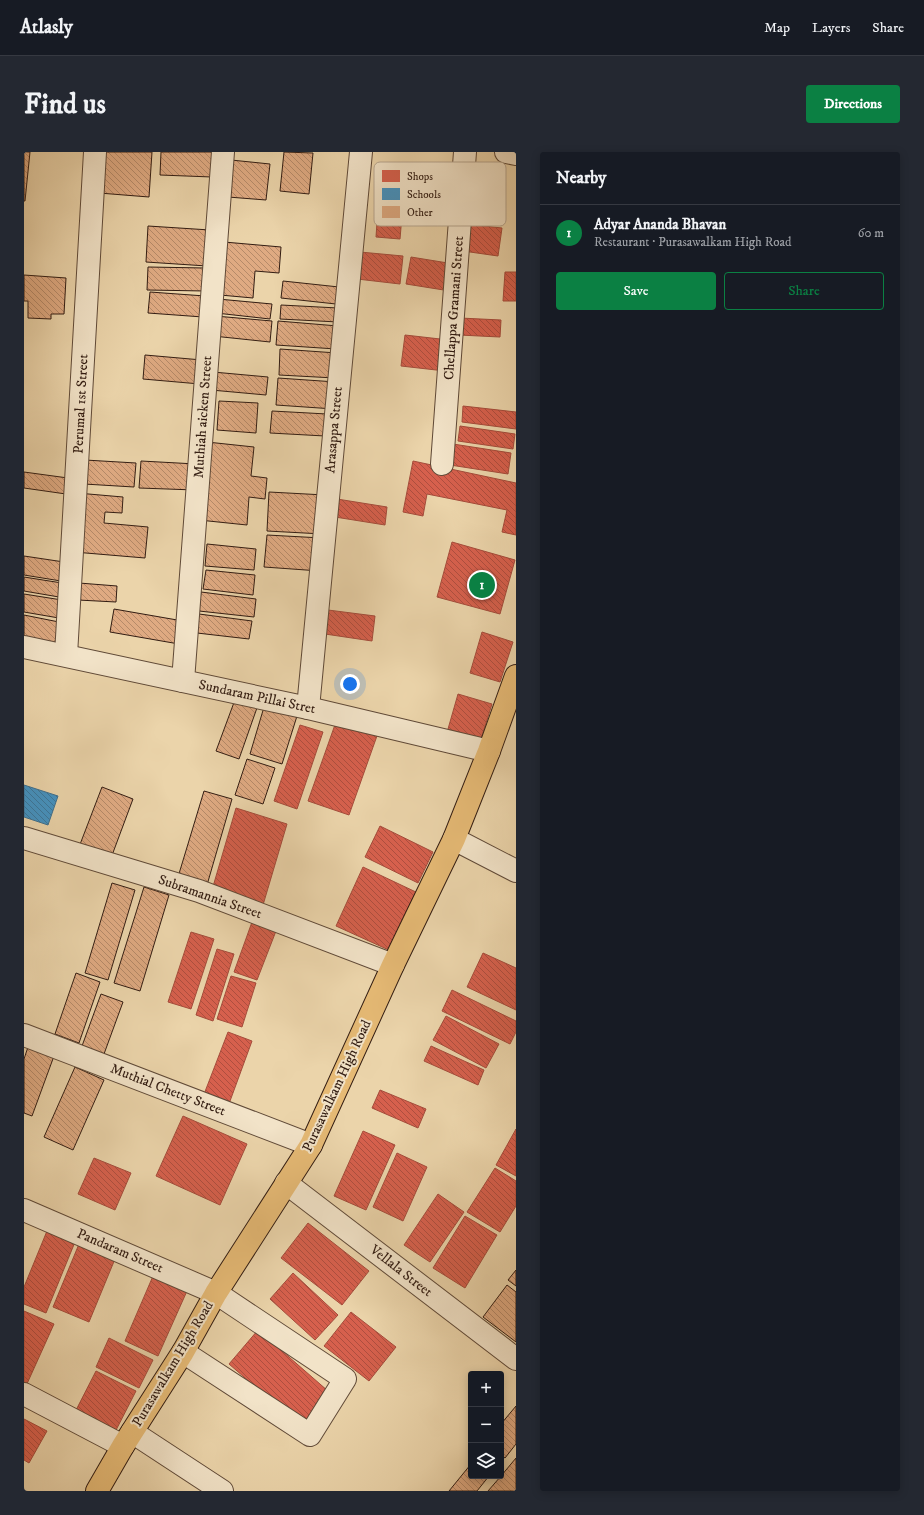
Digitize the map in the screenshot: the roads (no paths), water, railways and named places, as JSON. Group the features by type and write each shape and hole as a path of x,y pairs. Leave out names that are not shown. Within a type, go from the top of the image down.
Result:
{"main road":[{"name":"Purasawalkam High Road","path":"97,1491 183,1352 216,1293 311,1145 393,965 454,840 489,751 516,676"}],"street":[{"name":"Perumal 1st Street","path":"66,655 95,152"},
{"name":"Muthiah aicken Street","path":"183,681 223,152"},
{"name":"Arasappa Street","path":"308,708 361,152"},
{"name":"Chellappa Gramani Street","path":"464,162 465,152"},
{"path":"506,152 516,154"},
{"name":"Chellappa Gramani Street","path":"442,464 460,226"},
{"name":"Sundaram Pillai Stret","path":"24,647 308,708 489,751"},
{"name":"Subramannia Street","path":"24,838 199,891 393,965"},
{"path":"454,840 516,871"},
{"name":"Muthial Chetty Street","path":"24,1035 311,1145"},
{"name":"Vellala Street","path":"286,1183 516,1359"},
{"name":"Pandaram Street","path":"24,1210 216,1293 345,1379 310,1435 183,1352"},
{"path":"24,1394 128,1439 222,1491"}],"place":[{"name":"Adyar Ananda Bhavan","path":"482,585"}]}
